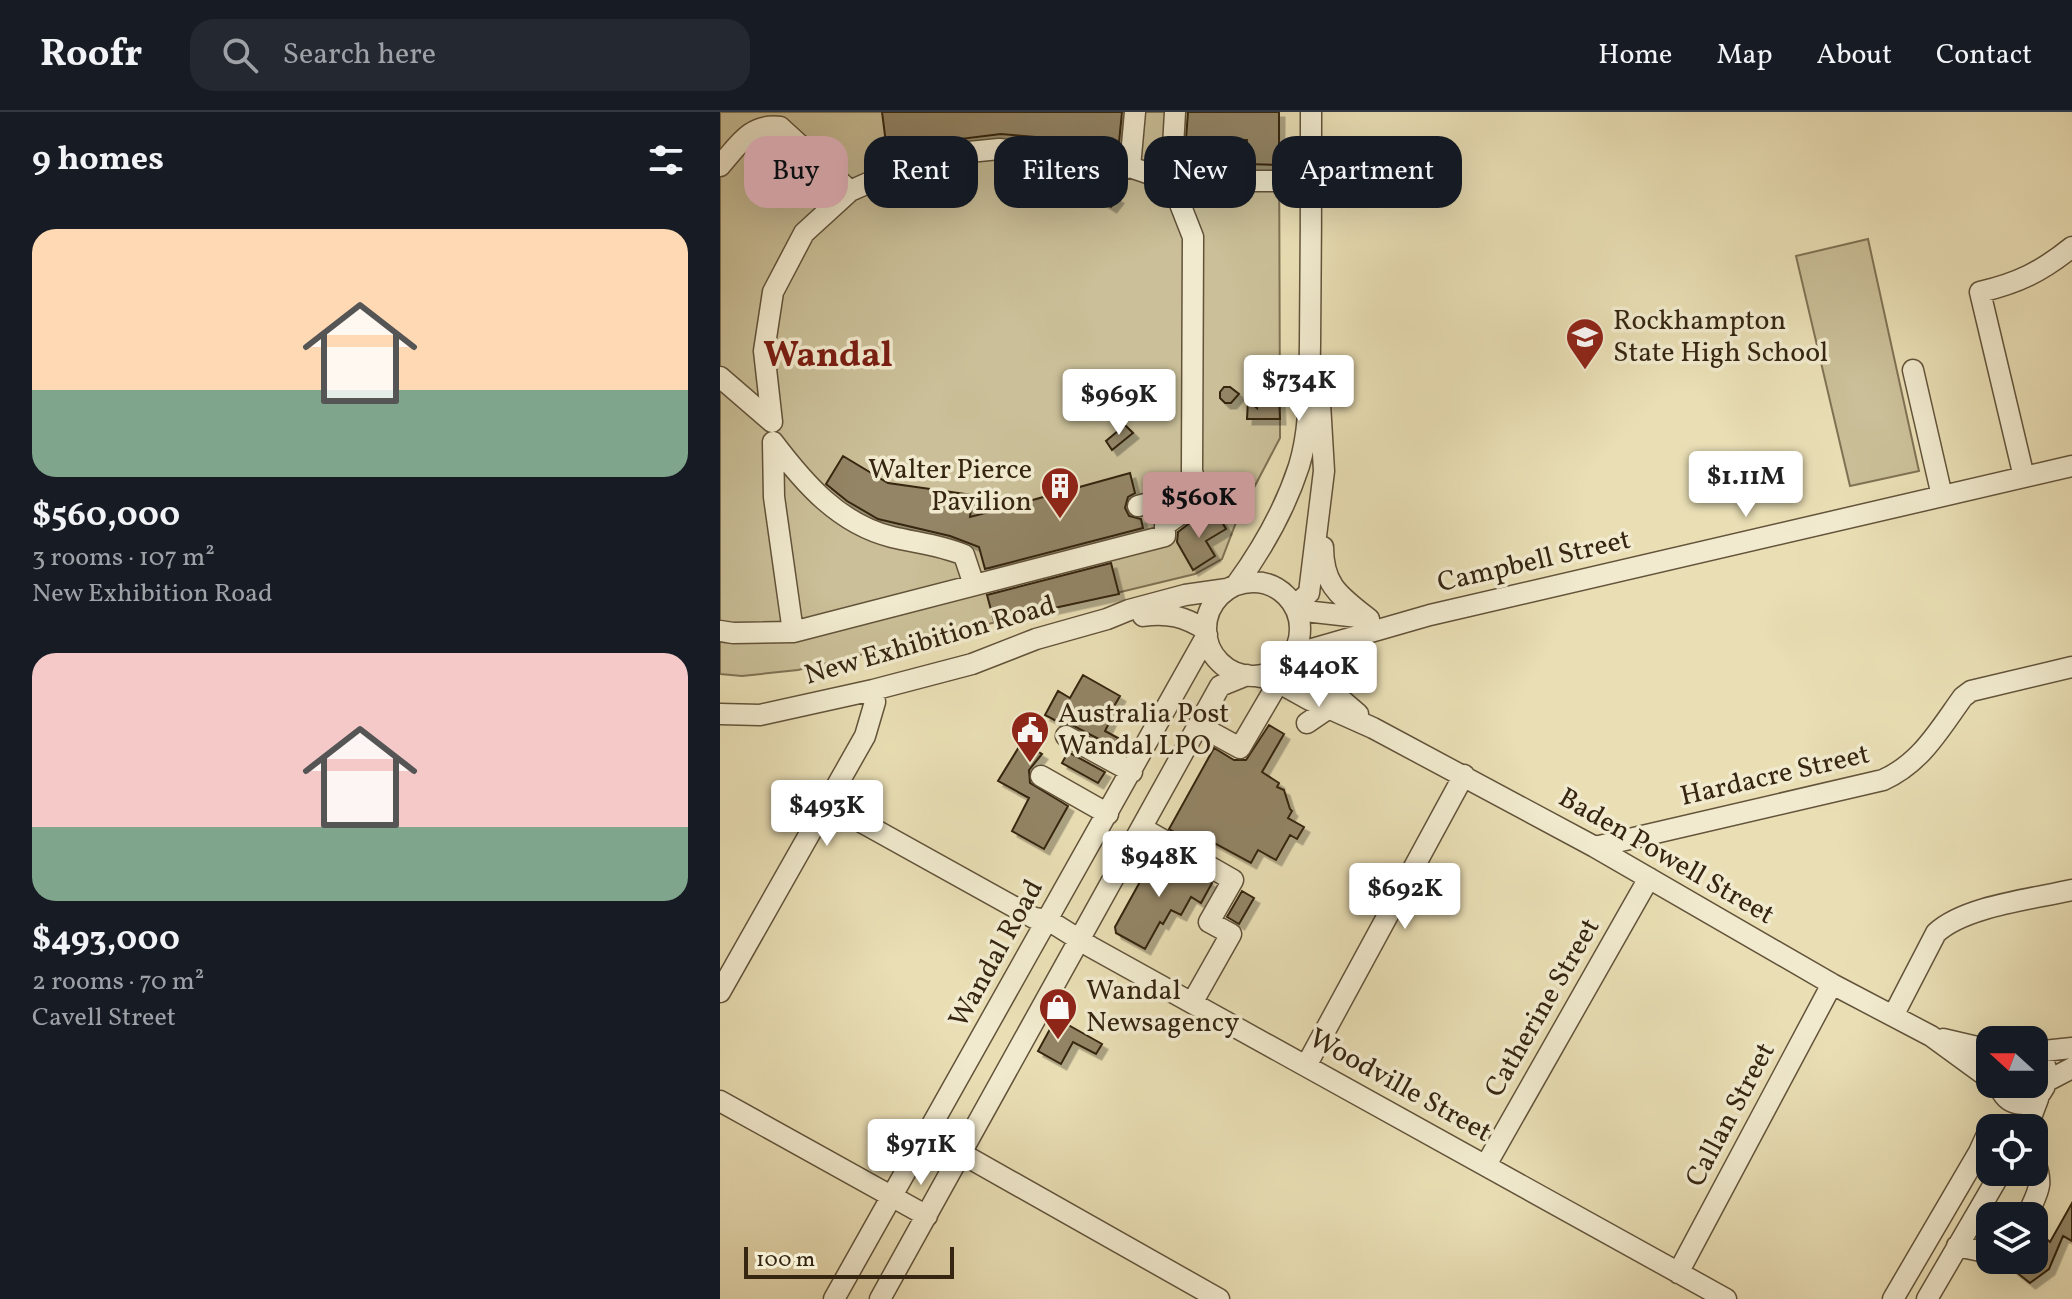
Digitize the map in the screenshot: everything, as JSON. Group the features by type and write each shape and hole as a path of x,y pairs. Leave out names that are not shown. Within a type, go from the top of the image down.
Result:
{"street":[{"path":"1130,167 1135,112"},
{"path":"1174,136 1175,112"},
{"path":"1311,112 1311,136"},
{"path":"720,166 750,134 765,125 780,127 850,191"},
{"path":"793,632 774,497 772,432 764,351 773,292 804,233 850,191 929,156 999,149 1066,155 1120,170 1130,167 1144,172"},
{"path":"1182,208 1193,237 1192,471 1200,500"},
{"path":"1251,676 1225,666 1216,658 1206,632 1212,606 1232,587 1271,532 1299,466 1308,428 1311,208"},
{"path":"2024,477 1980,292 2016,283 2048,266 2072,247"},
{"path":"1312,251 1324,471 1323,565 1328,582 1369,619"},
{"path":"1913,370 1942,496"},
{"path":"720,377 772,432 819,497 850,519 888,536 948,548 964,555 974,585"},
{"name":"Campbell Street","path":"1290,658 1430,615 2072,466"},
{"path":"1295,608 1309,593 1324,471"},
{"path":"1138,506 1161,500 1181,514"},
{"path":"1200,500 1223,507"},
{"path":"720,631 793,632 1165,536 1165,525 1200,500"},
{"path":"880,1299 1220,686 1278,668 1290,658 1299,633 1295,608 1286,595 1263,583 1232,587"},
{"name":"New Exhibition Road","path":"720,714 760,715 873,690 972,664 1036,639 1129,610 1185,595 1232,587"},
{"name":"Campbell Street","path":"1295,608 1369,619 1430,615"},
{"name":"New Exhibition Road","path":"1107,619 1167,614 1188,619 1206,632"},
{"name":"Wandal Road","path":"834,1299 1132,772 1206,632"},
{"name":"Baden Powell Street","path":"1290,658 1373,728"},
{"name":"Hardacre Street","path":"1595,847 1883,780 1901,772 1927,748 1963,697 1971,691 2072,667"},
{"name":"Baden Powell Street","path":"1251,676 1278,683 1464,775 1832,984 1931,1036 1976,1069"},
{"path":"1174,696 1185,698 1194,705 1199,723 1240,748 1278,683"},
{"path":"720,992 865,736 873,711 873,690"},
{"path":"1307,723 1329,708"},
{"path":"1066,736 1132,772"},
{"path":"1306,1066 1464,775"},
{"path":"1041,776 1108,814"},
{"name":"Woodville Street","path":"827,803 1034,918 1048,920 1726,1299"},
{"path":"1142,828 1233,880 1209,922 1231,934 1192,1003"},
{"name":"Catherine Street","path":"1486,1165 1649,878"},
{"path":"1893,1016 1936,933 1944,925 1965,914 2072,890"},
{"name":"Callan Street","path":"1678,1273 1832,984"},
{"name":"Baden Powell Street","path":"1931,1036 1976,1047"},
{"path":"2048,1051 2072,1048"},
{"path":"2049,1080 2072,1068"},
{"path":"2012,1098 2017,1103 2038,1099 2049,1080 2048,1075"},
{"path":"2032,1114 2038,1099"},
{"path":"720,1101 927,1216"},
{"path":"927,1134 1219,1299"},
{"path":"1893,1299 1976,1157"},
{"path":"1927,1299 1993,1186"},
{"path":"1957,1246 1976,1250"}],"shaded area":[{"path":"720,112 1279,112 1279,136 1272,136 1272,208 1279,208 1280,438 1237,520 1222,559 1195,574 798,670 742,676 720,674"},
{"path":"1868,239 1919,471 1850,486 1796,256"}],"building":[{"path":"882,112 1122,112 1120,136 885,136"},
{"path":"1188,112 1279,112 1279,136 1272,136 1272,165 1256,164 1256,136 1186,136"},
{"path":"1266,373 1278,373 1280,419 1247,419 1248,401 1257,408 1255,378 1266,378"},
{"path":"1224,387 1230,387 1239,394 1231,403 1225,403 1220,398"},
{"path":"1125,425 1133,433 1112,450 1106,441"},
{"path":"843,456 888,483 973,495 970,517 997,510 996,503 1014,499 1018,504 1130,473 1135,493 1128,497 1125,508 1129,516 1141,519 1143,528 985,569 979,547 950,536 878,519 847,501 826,484"},
{"path":"1210,517 1221,520 1226,529 1206,541 1215,556 1193,570 1177,542 1178,532 1195,519 1198,524"},
{"path":"1111,563 1119,594 994,621 987,595"},
{"path":"1083,675 1120,696 1110,713 1113,715 1105,731 1118,738 1114,747 1045,715 1058,691 1070,698"},
{"path":"1269,725 1284,734 1262,772 1284,790 1292,811 1288,818 1304,827 1297,839 1290,835 1276,860 1258,850 1251,863 1207,839 1202,848 1169,829 1214,748 1234,760 1246,760"},
{"path":"1022,742 1042,754 1029,770 1030,783 1068,806 1044,849 1012,831 1029,798 998,781"},
{"path":"1068,752 1105,772 1098,783 1062,763"},
{"path":"1157,851 1212,883 1201,903 1191,897 1181,915 1171,910 1163,924 1160,922 1145,949 1116,933 1115,927"},
{"path":"1242,891 1254,898 1239,924 1227,917"},
{"name":"Wandal Newsagency","path":"1056,1018 1102,1044 1096,1054 1073,1042 1061,1064 1038,1051"},
{"path":"2072,1203 2072,1241 2063,1236 2048,1270 2048,1240 2050,1242"},
{"path":"2019,1274 2042,1274 2030,1283"}],"place":[{"name":"Rockhampton State High School","path":"1585,371"},
{"name":"Walter Pierce Pavilion","path":"1060,520"},
{"name":"Australia Post Wandal LPO","path":"1030,764"},
{"name":"Wandal Newsagency","path":"1058,1041"}],"district":[{"name":"Wandal","path":"828,357"}]}
